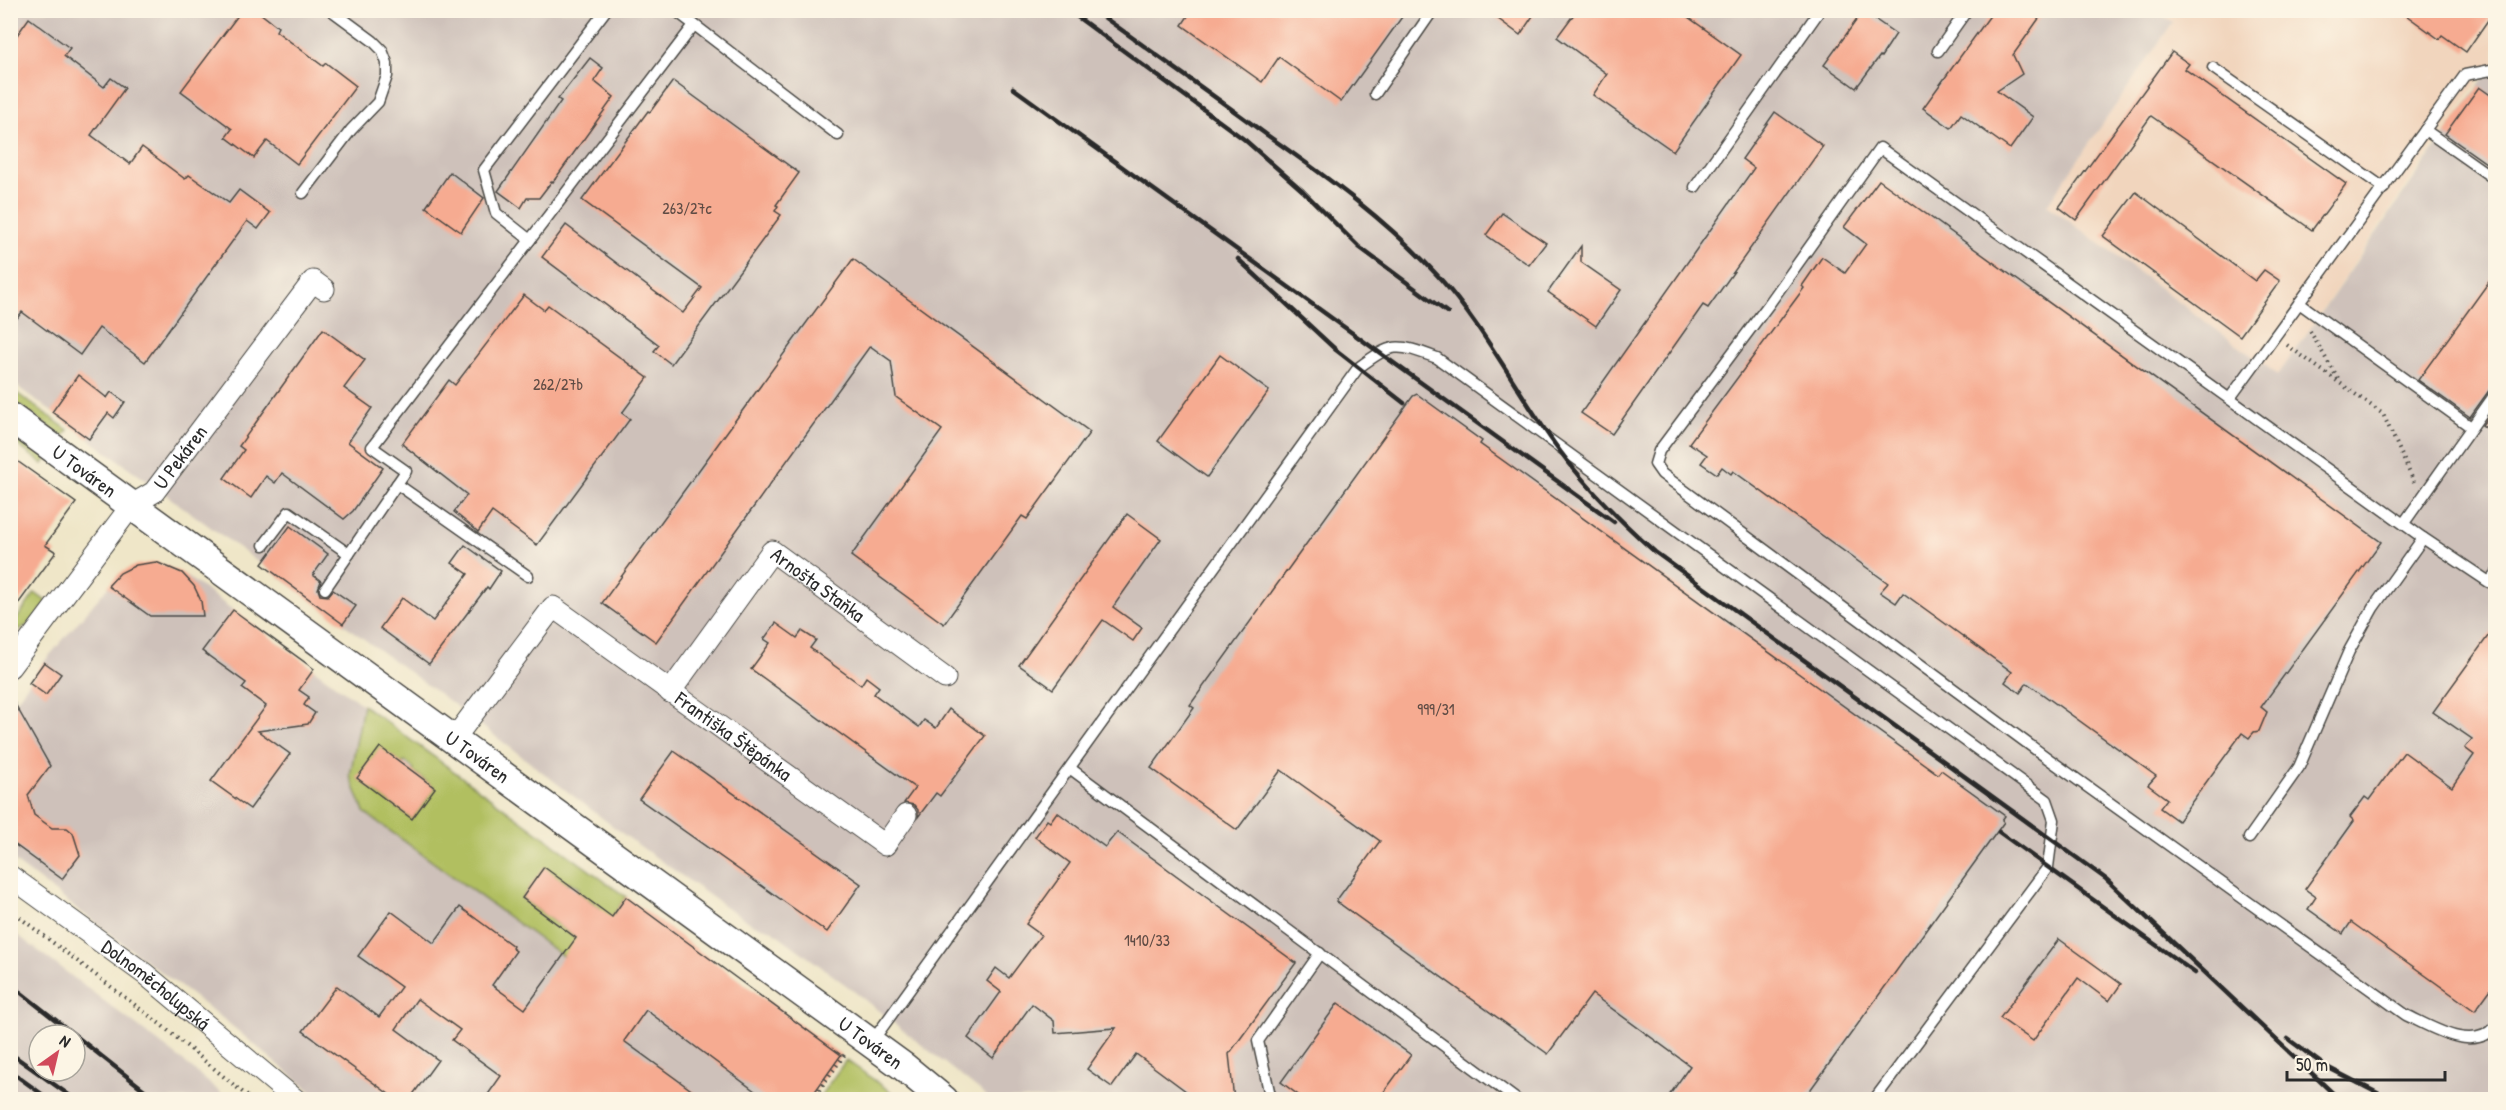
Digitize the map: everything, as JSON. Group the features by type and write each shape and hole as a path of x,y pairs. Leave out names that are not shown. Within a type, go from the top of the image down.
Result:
{"street":[{"name":"U Pekáren","path":"13,658 132,505 154,492 313,281 324,290"},
{"name":"U Továren","path":"10,417 454,740 859,1047 941,1099"},
{"name":"Arnošta Staňka","path":"670,692 772,551 945,678"},
{"name":"Františka Štěpánka","path":"454,740 553,607 885,845 906,815"},
{"name":"Dolnoměcholupská","path":"10,876 145,974 296,1100"}],"lane":[{"path":"303,193 351,130 378,102 387,76 387,63 382,50 332,10"},
{"path":"530,240 496,213 484,170 606,10"},
{"path":"675,10 838,135"},
{"path":"1375,94 1433,10"},
{"path":"1695,187 1820,10"},
{"path":"1938,51 1967,10"},
{"path":"325,589 406,471 372,447 693,25"},
{"path":"2213,68 2384,188"},
{"path":"2230,398 2465,75 2496,69"},
{"path":"2426,130 2496,180"},
{"path":"2493,581 2423,538 1880,148 1769,304 1659,451 1655,464 1662,474 2013,732 2406,1015 2458,1038 2478,1038 2490,1034 2496,1027"},
{"path":"2299,303 2471,427"},
{"path":"859,1047 1071,769 1358,368 1383,350 1402,345 1437,357 2047,800 2054,820 2048,867 1874,1100"},
{"path":"2404,523 2496,393"},
{"path":"398,484 528,576"},
{"path":"264,545 289,512 349,554"},
{"path":"2249,838 2300,767 2349,651 2373,608 2423,538"},
{"path":"1071,769 1517,1100"},
{"path":"1271,1100 1258,1041 1320,953"}],"path":[{"path":"2287,345 2383,414 2418,490 2424,495"},
{"path":"10,910 160,1024 252,1100"},
{"path":"812,1100 859,1047"}],"shaded area":[{"path":"11,11 2157,11 2173,22 2047,205 2278,375 2483,79 2495,72 2495,1099 990,1099 846,985 770,929 754,925 723,905 623,834 456,706 11,382"},
{"path":"2157,11 2495,11 2495,70 2482,76 2278,375 2047,205 2173,22"},
{"path":"164,565 182,573 841,1055 809,1099 320,1099 226,1021 11,859 11,708 44,662 120,573"},
{"path":"11,930 183,1061 228,1099 11,1099"}],"green space":[{"path":"11,389 68,430 63,437 11,399"},
{"path":"11,430 48,457 43,464 11,440"},
{"path":"35,593 47,602 28,625 11,631 11,627"},
{"path":"363,705 626,897 614,914 623,921 586,973 364,812 350,776","holes":["380,748 403,764 405,761 414,769 413,771 435,788 412,819 358,778","544,868 567,884 569,882 579,888 577,891 600,908 577,939 522,898"]},
{"path":"846,1060 901,1099 818,1099"}],"building":[{"path":"242,10 256,10 278,27 276,31 323,66 326,63 356,86 297,164 267,141 254,158 226,137 232,129 181,91"},
{"path":"1192,10 1407,10 1341,102 1279,57 1262,82 1182,25"},
{"path":"1486,10 1537,10 1520,35"},
{"path":"1577,10 1678,10 1741,55 1673,151 1593,95 1607,74 1557,37"},
{"path":"1994,10 2045,10 2013,55 2022,74 1997,91 2033,117 2010,149 1961,114 1951,128 1923,108"},
{"path":"2399,10 2495,10 2466,52 2442,35 2439,39"},
{"path":"1863,11 1896,34 1856,88 1824,65"},
{"path":"29,18 70,48 64,56 104,87 111,78 125,88 91,135 130,164 142,147 185,179 189,175 229,203 239,190 270,213 258,229 247,221 145,362 99,328 80,355 22,312 10,327 10,45"},
{"path":"2172,52 2189,64 2185,69 2346,184 2312,230 2151,116 2076,220 2059,207"},
{"path":"590,58 603,68 594,81 614,97 553,182 539,198 527,198 521,208 498,191 561,101 558,99"},
{"path":"673,81 799,173 776,205 778,206 775,211 781,215 671,364 654,351 659,345 542,257 566,225 683,313 702,288 582,200"},
{"path":"2479,87 2496,99 2496,170 2445,134"},
{"path":"1775,112 1823,146 1708,308 1703,305 1612,434 1581,413 1754,168 1742,159"},
{"path":"450,172 484,198 461,232 426,207"},
{"path":"1879,180 2381,542 2261,707 2267,712 2259,731 2254,732 2249,738 2242,733 2178,821 2160,808 2167,799 2148,785 2156,776 2027,683 2020,693 2005,682 2012,672 1903,593 1896,603 1880,592 1888,583 1733,471 1731,474 1722,467 1717,474 1701,463 1707,455 1689,443 1804,288 1802,286 1822,257 1845,273 1866,244 1844,227"},
{"path":"2136,192 2255,281 2264,270 2280,281 2240,336 2103,236"},
{"path":"1502,213 1546,243 1529,265 1486,235"},
{"path":"1581,246 1581,262 1621,290 1596,326 1548,292"},
{"path":"853,259 1090,432 1027,519 1022,516 944,624 851,556 942,430 896,397 891,361 870,346 656,642 602,603"},
{"path":"2496,272 2496,386 2490,389 2470,417 2418,380"},
{"path":"524,295 544,310 548,305 648,378 622,413 630,419 537,545 492,512 478,532 454,512 467,495 402,444 449,380 455,385"},
{"path":"323,329 365,360 344,388 372,408 348,442 383,468 353,511 344,519 282,473 275,483 266,476 251,498 224,478 244,450 239,446"},
{"path":"1220,355 1269,391 1207,477 1158,441"},
{"path":"78,375 107,398 111,392 125,402 114,418 108,413 89,439 52,412"},
{"path":"1417,394 1482,441 1480,444 1938,774 1941,770 2005,816 2002,820 2004,822 1803,1100 1666,1100 1690,1066 1592,994 1548,1054 1336,901 1380,841 1281,770 1237,830 1151,768 1194,708 1190,705 1413,396"},
{"path":"2496,407 2496,435 2482,425"},
{"path":"10,456 76,503 45,545 56,552 10,615"},
{"path":"1127,514 1161,539 1113,607 1142,628 1133,641 1103,620 1053,689 1019,665"},
{"path":"290,526 328,554 313,575 321,581 318,589 320,595 328,596 333,590 356,606 343,624 262,564"},
{"path":"465,545 501,571 429,664 380,628 402,598 433,621 468,574 452,563"},
{"path":"156,562 182,573 194,586 201,601 203,616 150,616 108,586 120,573 136,565"},
{"path":"233,610 314,669 299,690 309,697 304,705 315,713 308,724 258,731 290,754 250,809 211,781 266,706 242,688 246,683 202,651"},
{"path":"776,623 797,638 802,631 816,640 810,648 861,685 866,677 879,687 874,694 919,727 924,720 936,728 949,709 985,736 940,796 936,793 918,817 918,810 914,805 904,803 915,788 751,669 770,643 764,639"},
{"path":"2496,625 2496,982 2475,1011 2351,922 2343,934 2308,909 2316,897 2305,889 2354,821 2350,817 2365,797 2369,800 2404,752 2452,787 2474,755 2465,748 2472,739 2433,712"},
{"path":"44,662 61,674 46,695 29,683"},
{"path":"10,695 50,766 28,795 34,815 52,828 67,828 73,833 80,855 62,879 10,841"},
{"path":"380,747 435,788 412,819 357,778"},
{"path":"674,751 861,884 827,932 639,799"},
{"path":"1057,812 1105,847 1117,832 1296,963 1229,1054 1234,1100 1198,1100 1136,1054 1112,1087 1087,1069 1116,1028 1055,1033 1054,1021 1032,1004 993,1058 968,1038 1001,992 987,981 996,968 1009,978 1041,935 1026,924 1070,863 1035,837 1047,820 1050,822"},
{"path":"544,867 612,917 626,897 841,1055 809,1100 767,1100 646,1010 624,1041 705,1100 484,1100 501,1076 452,1040 460,1030 417,999 396,1029 438,1060 409,1100 397,1100 303,1031 337,986 379,1017 401,987 358,956 391,911 434,943 460,907 513,946 512,948 516,951 492,985 525,1009 576,938 522,898"},
{"path":"2059,939 2121,984 2109,1001 2078,978 2033,1041 2000,1018"},
{"path":"1338,1003 1411,1055 1378,1100 1305,1100 1281,1082"}],"railway":[{"path":"1068,10 1245,140 1303,191 1359,247 1448,313"},
{"path":"1094,10 1334,184 1378,218 1419,256 1470,315 1565,458 1602,500 1655,552 2106,879 2340,1100"},
{"path":"1013,88 1614,522"},
{"path":"1238,259 1336,350 1404,403"},
{"path":"1999,832 2195,973"},
{"path":"10,984 157,1100"},
{"path":"2288,1039 2325,1066 2391,1100"},
{"path":"10,1053 76,1100"},
{"path":"10,1071 50,1100"}]}
